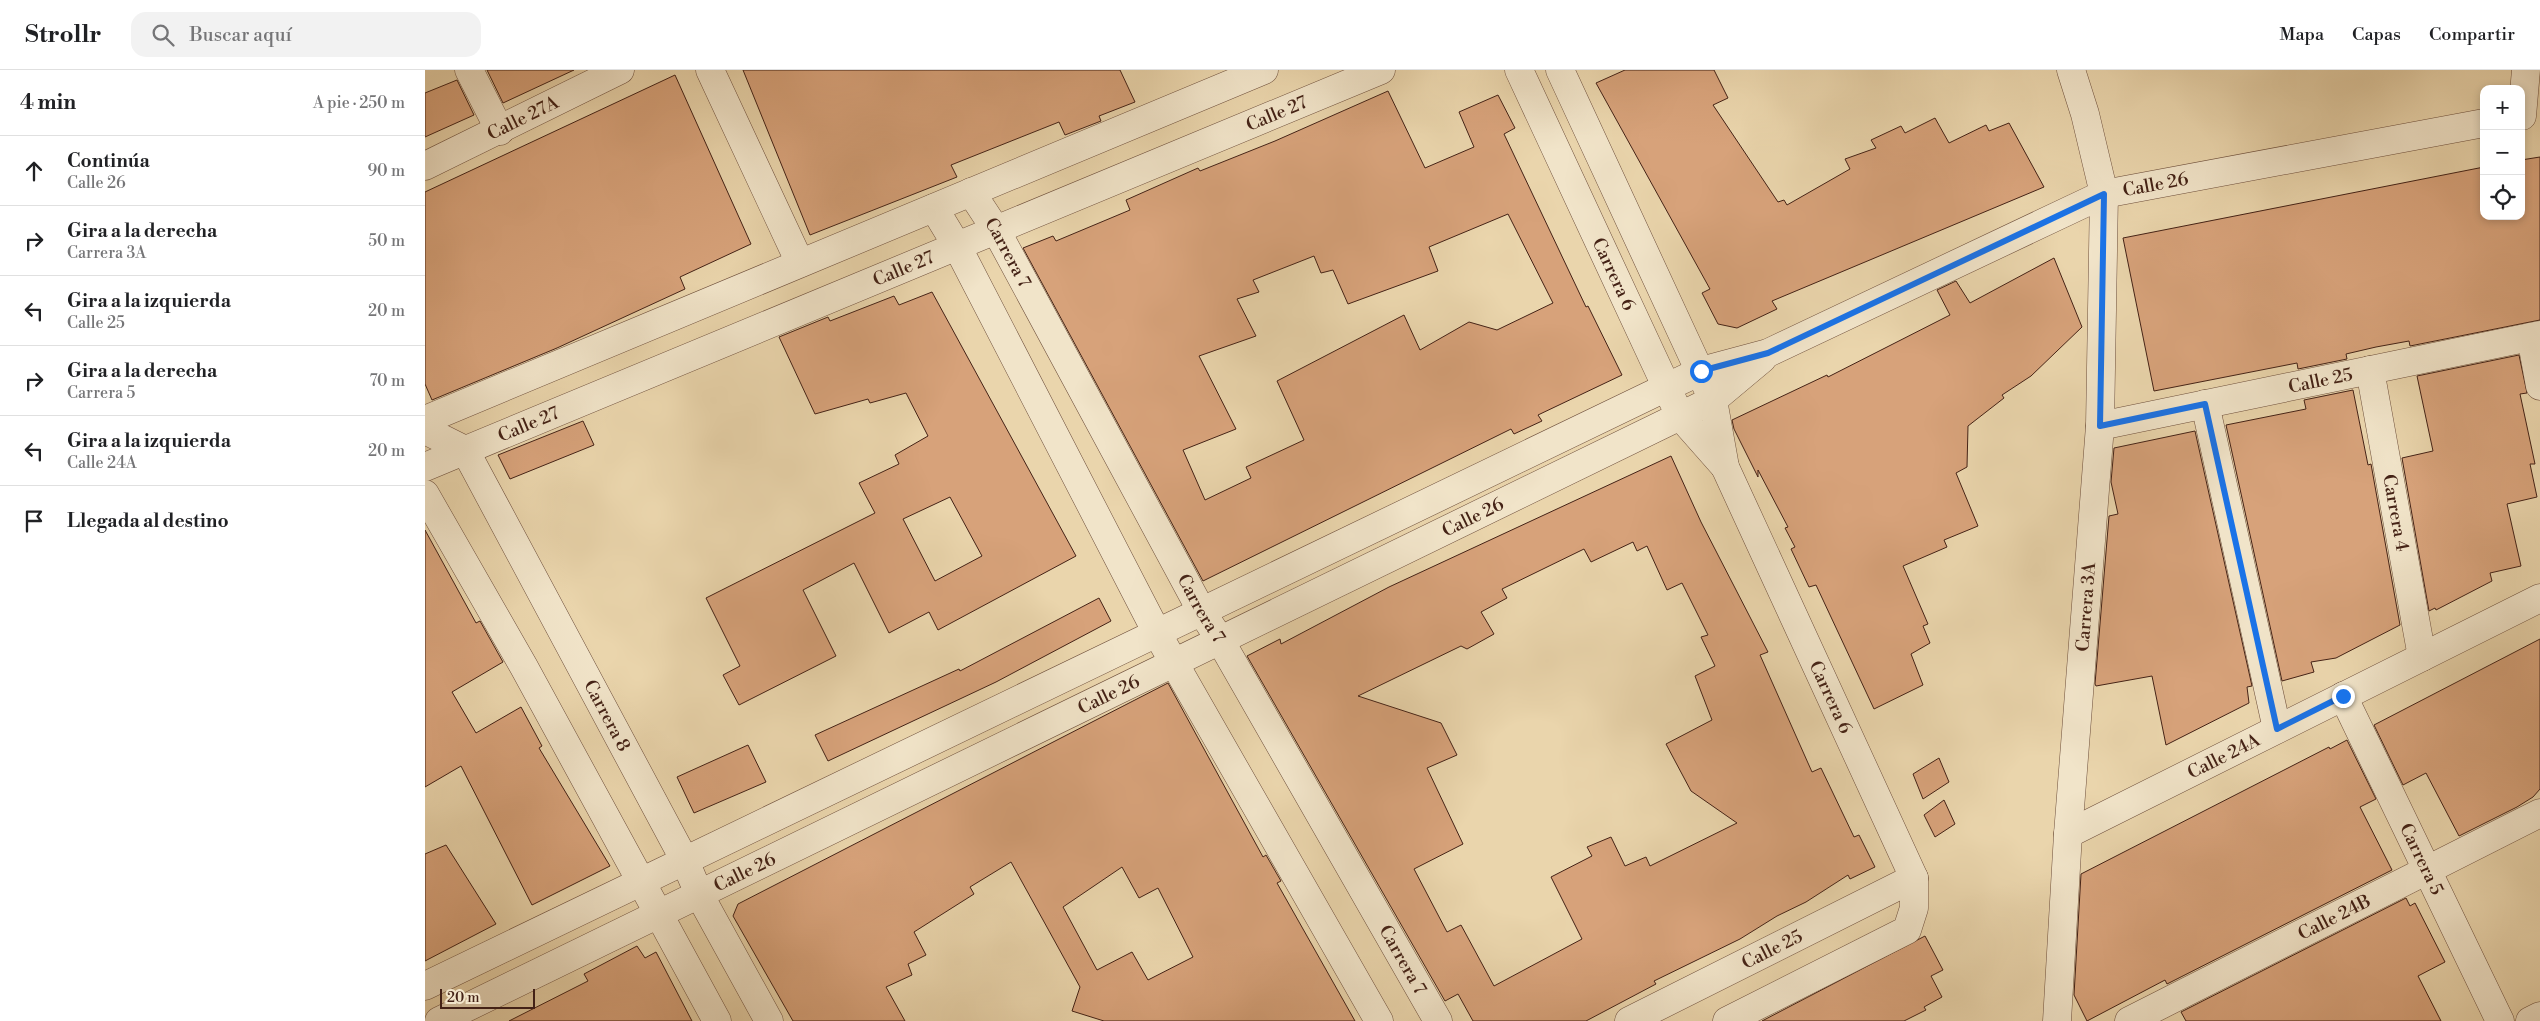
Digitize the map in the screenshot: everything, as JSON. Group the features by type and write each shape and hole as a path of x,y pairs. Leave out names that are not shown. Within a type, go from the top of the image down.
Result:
{"street":[{"path":"469,70 500,131"},
{"name":"Calle 27A","path":"425,166 500,131 620,70"},
{"path":"710,70 800,263"},
{"path":"425,420 934,208 1212,80 1264,70"},
{"name":"Calle 27","path":"425,467 1381,70"},
{"name":"Carrera 6","path":"1519,70 1681,416 1725,467"},
{"name":"Carrera 6","path":"1561,70 1713,400 1725,467 1914,878 1914,908 1907,930 1727,1021"},
{"name":"Carrera 3A","path":"2057,1021 2068,834 2100,426 2104,194 2085,114 2071,70"},
{"path":"2526,70 2528,114"},
{"name":"Calle 26","path":"425,986 1667,387 1701,371 1768,353 2104,194 2480,124"},
{"name":"Carrera 7","path":"971,192 996,230 1201,612 1220,640 1438,1021"},
{"path":"934,208 957,246 1157,634 1175,662 1379,1021"},
{"path":"2535,336 2540,386"},
{"name":"Calle 25","path":"2100,426 2535,336"},
{"name":"Calle 26","path":"439,1021 1713,400 1768,353"},
{"name":"Carrera 4","path":"2370,370 2422,657"},
{"path":"2205,404 2277,729"},
{"path":"425,430 465,450"},
{"name":"Carrera 8","path":"465,450 685,861 699,894 769,1021"},
{"path":"425,494 643,882 658,914 717,1021"},
{"name":"Calle 24A","path":"2068,834 2540,598"},
{"name":"Carrera 5","path":"2343,696 2500,1021"},
{"name":"Calle 24B","path":"2129,1021 2427,869 2540,814"},
{"name":"Calle 25","path":"1629,1021 1914,878"},
{"path":"2530,1021 2540,1016"}],"building":[{"path":"487,70 574,70 503,103"},
{"path":"743,70 1120,70 1135,102 1099,116 1101,121 1065,135 1059,122 951,165 957,177 810,235"},
{"path":"1625,70 1714,70 1728,98 1713,105 1778,202 1784,200 1787,205 1850,169 1845,159 1876,148 1871,140 1901,126 1905,133 1935,118 1949,143 1986,125 1989,131 2009,123 2044,187 1772,301 1777,309 1737,328 1718,324 1702,293 1710,289 1596,83"},
{"path":"675,75 751,244 680,277 685,289 557,348 432,400 425,384 425,192"},
{"path":"457,80 474,115 425,137 425,93"},
{"path":"1388,91 1425,168 1474,147 1459,112 1498,95 1515,128 1504,134 1586,307 1588,306 1622,375 1538,415 1542,421 1514,434 1511,429 1203,581 1023,248 1053,236 1056,241 1130,210 1126,200 1198,168 1200,171 1275,141","holes":["1508,214 1553,303 1497,330 1469,322 1420,350 1404,315 1277,381 1304,440 1246,467 1251,478 1205,500 1183,450 1236,429 1199,356 1256,336 1237,299 1259,292 1253,280 1314,256 1321,273 1333,270 1348,304 1438,271 1429,247"]},
{"path":"2540,157 2540,320 2410,346 2409,341 2376,347 2346,354 2347,359 2298,369 2297,363 2154,391 2123,238 2480,168 2480,220 2525,220 2525,159"},
{"path":"2054,258 2082,327 2031,376 2002,395 2004,398 1968,426 1967,467 1956,473 1978,526 1944,540 1947,547 1903,566 1928,624 1923,626 1930,643 1911,654 1923,685 1874,709 1816,585 1809,587 1791,549 1795,547 1785,528 1788,527 1758,470 1758,477 1734,429 1732,420 1827,375 1828,377 1950,315 1937,290 1956,281 1970,303"},
{"path":"932,292 1076,556 938,630 929,612 889,633 854,563 803,590 836,656 739,705 723,675 740,666 706,598 875,513 859,483 899,464 895,455 928,436 906,393 870,403 868,399 815,414 779,337 828,317 830,321 894,296 899,305","holes":["950,497 982,556 935,581 903,519"]},
{"path":"2519,355 2527,393 2520,394 2535,464 2530,464 2537,497 2507,504 2521,566 2490,573 2492,581 2436,610 2435,608 2429,611 2402,458 2433,451 2417,376"},
{"path":"2353,390 2368,465 2371,464 2400,625 2336,658 2311,662 2314,672 2282,681 2226,425 2306,409 2304,400"},
{"path":"583,421 594,445 510,479 498,455"},
{"path":"2195,431 2252,686 2247,687 2249,703 2166,745 2152,676 2096,686 2095,684 2109,516 2118,514 2111,482 2114,448"},
{"path":"1671,456 1701,522 1768,652 1760,655 1812,772 1821,768 1854,837 1859,835 1875,867 1850,879 1848,875 1806,902 1777,916 1740,939 1654,981 1656,984 1586,1021 1473,1021 1458,994 1445,1001 1247,656 1280,639 1281,644 1389,587","holes":["1633,542 1637,551 1647,546 1667,590 1682,583 1708,635 1701,637 1715,666 1695,676 1712,720 1666,744 1691,791 1737,823 1650,866 1646,857 1625,866 1611,837 1587,847 1592,856 1551,877 1582,939 1494,986 1461,925 1447,932 1414,869 1463,844 1427,768 1457,755 1441,723 1358,696 1461,646 1467,649 1494,634 1481,612 1507,598 1502,589 1584,549 1591,562"]},
{"path":"425,530 476,623 480,621 503,662 452,692 476,733 521,707 542,746 539,748 610,866 532,905 461,766 425,787"},
{"path":"1099,598 1111,621 996,682 828,761 815,735 959,669 960,671"},
{"path":"2540,639 2540,789 2533,797 2517,807 2459,836 2426,773 2403,785 2374,725"},
{"path":"1168,683 1263,857 1266,855 1281,881 1277,883 1355,1021 1104,1021 1072,1011 1080,987 1011,862 970,887 974,894 914,932 926,955 908,964 912,975 886,987 905,1021 793,1021 733,916 738,904","holes":["1122,867 1139,898 1158,888 1193,957 1148,980 1132,952 1097,970 1063,907"]},
{"path":"2347,740 2376,799 2360,807 2392,870 2167,984 2165,980 2087,1021 2074,995 2081,874 2329,747 2330,749"},
{"path":"748,745 766,782 694,813 677,777"},
{"path":"1939,758 1949,782 1923,799 1913,774"},
{"path":"1944,800 1955,824 1935,837 1924,815"},
{"path":"446,845 496,924 425,961 425,854"},
{"path":"2406,898 2410,906 2415,903 2445,962 2418,976 2441,1021 2186,1021 2181,1012"},
{"path":"1925,936 1943,970 1931,976 1942,997 1924,1007 1926,1010 1904,1021 1762,1021"},
{"path":"637,946 645,958 656,952 692,1021 509,1021 588,981 584,974"}],"route":[{"path":"1701,371 1768,353 2104,194 2100,426 2205,404 2277,729 2343,696"}]}
